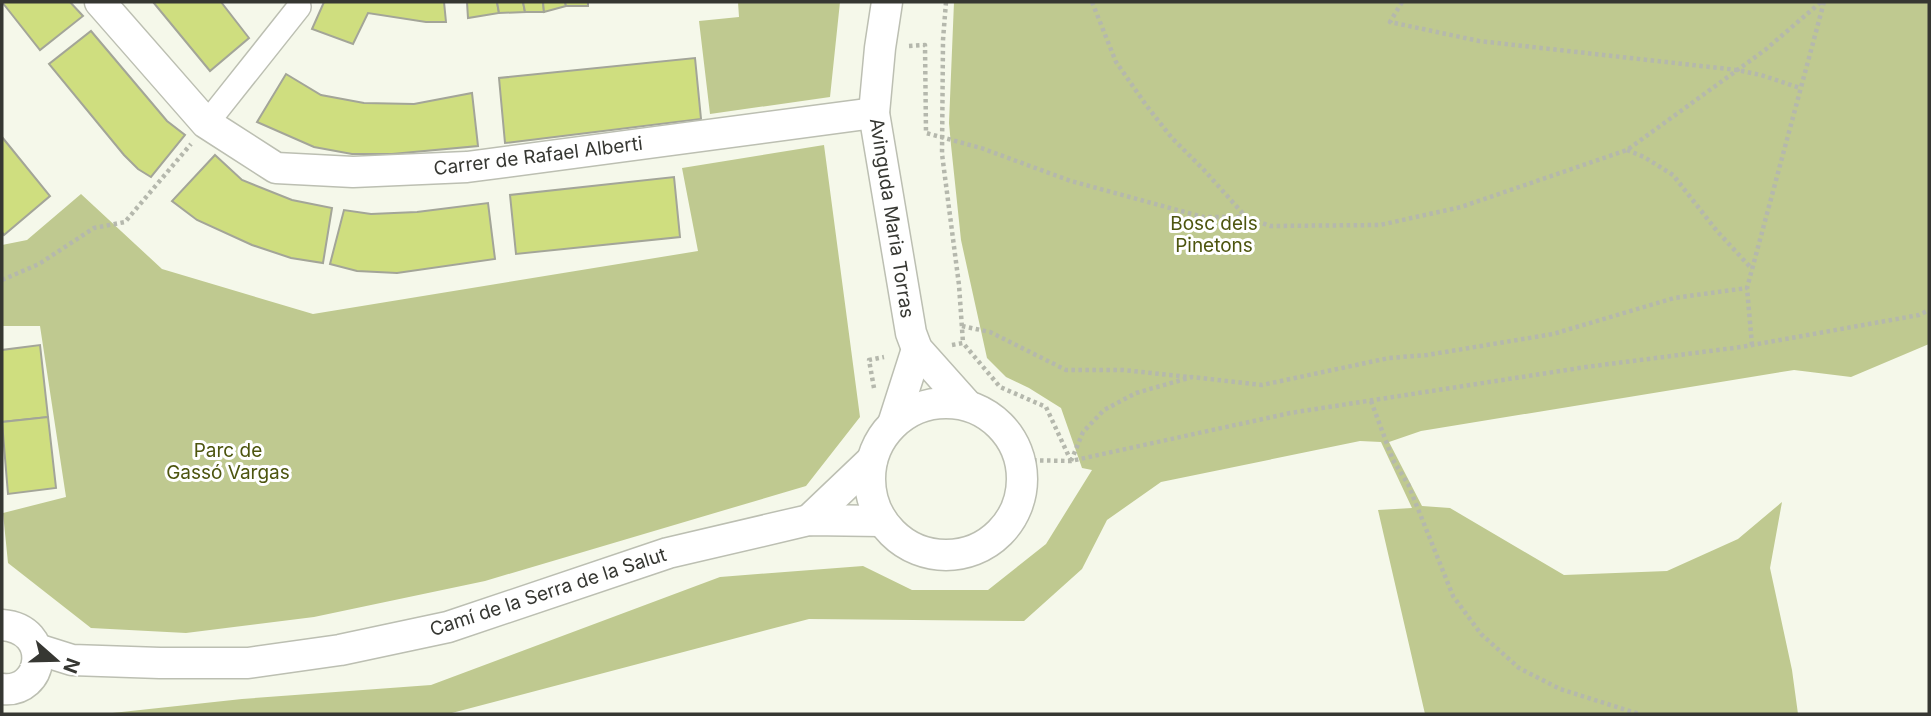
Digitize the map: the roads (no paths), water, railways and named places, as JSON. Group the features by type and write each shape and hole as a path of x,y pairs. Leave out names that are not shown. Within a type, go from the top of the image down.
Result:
{"street":[{"name":"Carrer de Rafael Alberti","path":"100,2 206,123 276,168 353,172 467,167 874,113"},
{"name":"Avinguda Maria Torras","path":"887,2 874,113 911,333 917,349 967,405"},
{"path":"214,114 299,7"},
{"path":"893,424 917,349"},
{"path":"948,402 967,405 990,417 1009,436 1019,460 1021,481 1018,502 1008,521 994,537 976,548 956,554 934,554 914,548 896,536 882,520 871,491 872,460 880,440 893,424 909,412 948,402"},
{"name":"Camí de la Serra de la Salut","path":"808,520 872,460"},
{"name":"Camí de la Serra de la Salut","path":"37,649 72,660 160,663 248,663 340,650 448,627 668,553 808,520 882,520"},
{"path":"2,625 23,630 37,649 37,663 29,680 20,687 2,690"}],"park label":[{"name":"Bosc dels Pinetons","path":"1214,234"},
{"name":"Parc de Gassó Vargas","path":"228,461"}]}
